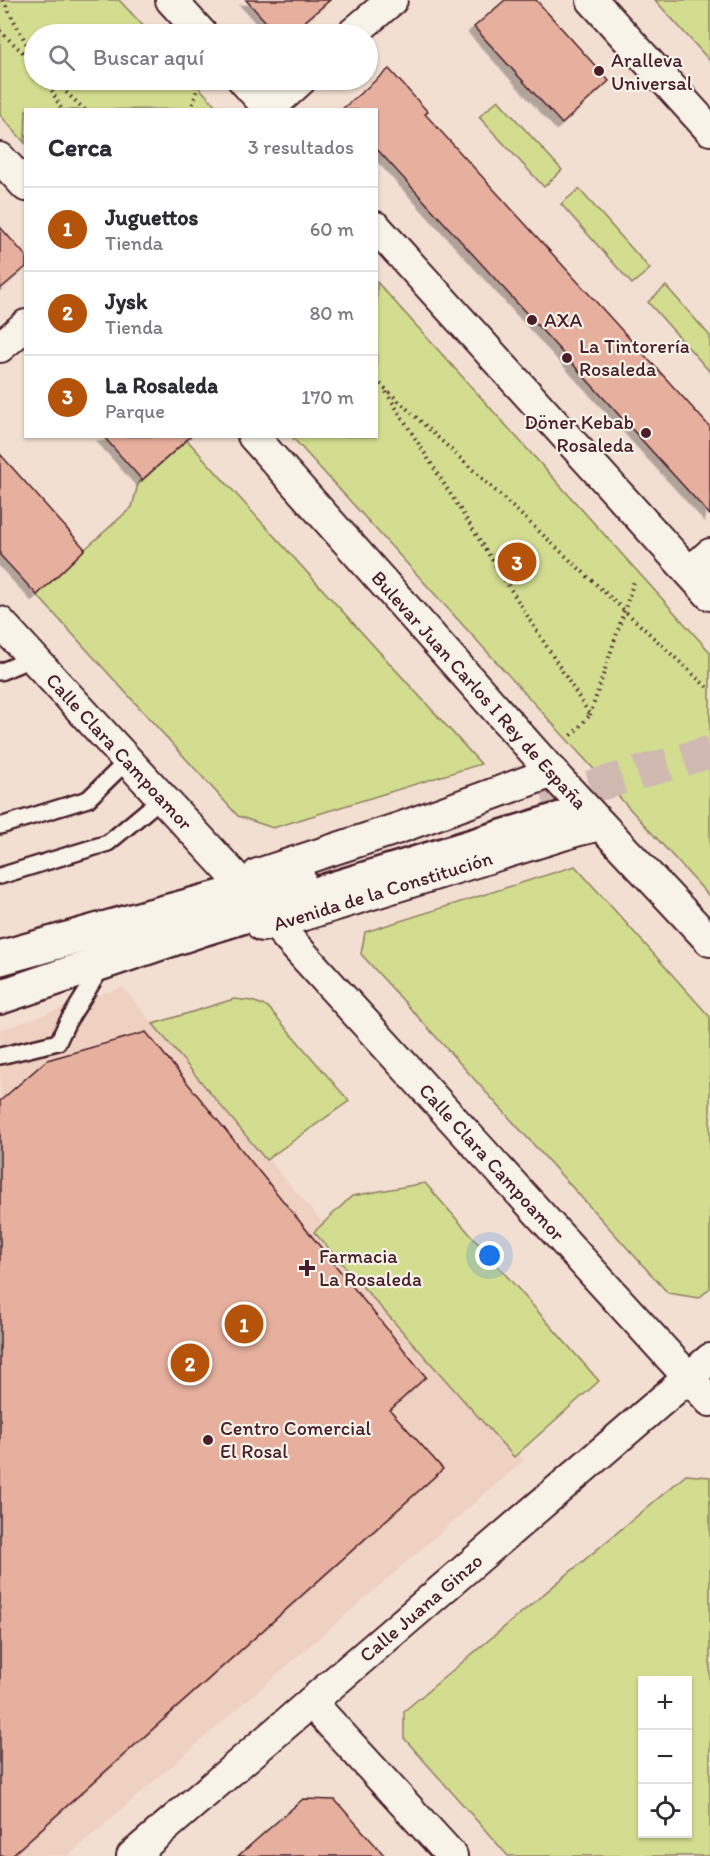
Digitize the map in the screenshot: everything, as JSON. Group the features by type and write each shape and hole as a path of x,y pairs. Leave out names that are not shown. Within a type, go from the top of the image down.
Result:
{"street":[{"path":"171,0 193,24"},
{"path":"364,24 392,0"},
{"path":"591,0 710,130"},
{"path":"252,90 269,108"},
{"path":"271,108 290,90"},
{"path":"0,158 24,184"},
{"path":"378,229 700,563 710,595"},
{"path":"0,347 24,327"},
{"name":"Bulevar Juan Carlos I Rey de España","path":"255,438 552,797 601,825 710,941"},
{"name":"Calle Clara Campoamor","path":"0,622 238,880"},
{"name":"Avenida de la Constitución","path":"151,931 166,907 238,880 399,828 552,797"},
{"name":"Avenida de la Constitución","path":"0,997 105,963 151,931 552,797"},
{"name":"Avenida de la Constitución","path":"0,958 151,931 275,924 601,825"},
{"name":"Calle Clara Campoamor","path":"275,924 699,1368 710,1401"},
{"name":"Calle Juana Ginzo","path":"132,1856 699,1368"},
{"path":"311,1702 452,1856"}],"lane":[{"path":"0,672 33,658"},
{"path":"0,826 88,799 128,760"},
{"path":"0,876 108,843 162,798"},
{"path":"0,1056 58,1042 67,1023 105,963"}],"path":[{"path":"3,0 24,39"},
{"path":"0,30 24,53"},
{"path":"51,90 61,108"},
{"path":"64,90 83,108"},
{"path":"192,108 196,90"},
{"path":"378,379 590,716"},
{"path":"378,382 710,690"},
{"path":"571,736 590,716 634,581"}],"shaded area":[{"name":"Centro Comercial El Rosal","path":"122,987 524,1460 68,1856 0,1856 0,1030"}],"green space":[{"path":"0,0 119,0 142,24 24,24 24,90 201,90 218,108 24,108 24,142 0,115"},
{"path":"655,0 710,0 710,61"},
{"path":"498,100 562,170 544,187 479,117"},
{"path":"579,189 650,269 632,284 561,204"},
{"path":"378,283 710,652 710,897 293,438 378,438"},
{"path":"666,286 710,336 710,372 648,302"},
{"path":"187,440 481,764 273,828 238,816 37,595 132,507 138,484"},
{"path":"575,866 710,1017 710,1288 699,1298 668,1293 361,954 365,932"},
{"path":"234,999 252,1001 268,1007 349,1101 266,1160 153,1024"},
{"path":"425,1183 599,1381 514,1457 314,1232 352,1196"},
{"path":"686,1475 710,1477 710,1856 508,1856 404,1738 404,1711"}],"building":[{"path":"246,0 330,0 302,24 268,24"},
{"path":"505,0 536,0 609,81 562,124 474,27"},
{"path":"389,69 428,112 425,114 710,427 710,515 378,150 378,108 343,108 364,90 378,90 378,78"},
{"path":"0,227 24,254 24,269 0,289"},
{"path":"105,438 189,438 142,480"},
{"path":"0,454 85,549 37,595 0,555"},
{"name":"Centro Comercial El Rosal","path":"146,1032 426,1377 390,1410 443,1469 11,1856 0,1856 0,1101 47,1060"},
{"path":"303,1799 335,1800 385,1856 238,1856"}],"tunnel":[{"path":"543,801 710,752"}],"place":[{"name":"Aralleva Universal","path":"599,71"},
{"name":"AXA","path":"532,320"},
{"name":"La Tintorería Rosaleda","path":"567,358"},
{"name":"Döner Kebab Rosaleda","path":"646,433"},
{"name":"La Rosaleda","path":"517,562"},
{"name":"Farmacia La Rosaleda","path":"307,1268"},
{"name":"Juguettos","path":"244,1324"},
{"name":"Jysk","path":"190,1363"},
{"name":"Centro Comercial El Rosal","path":"208,1440"}]}
